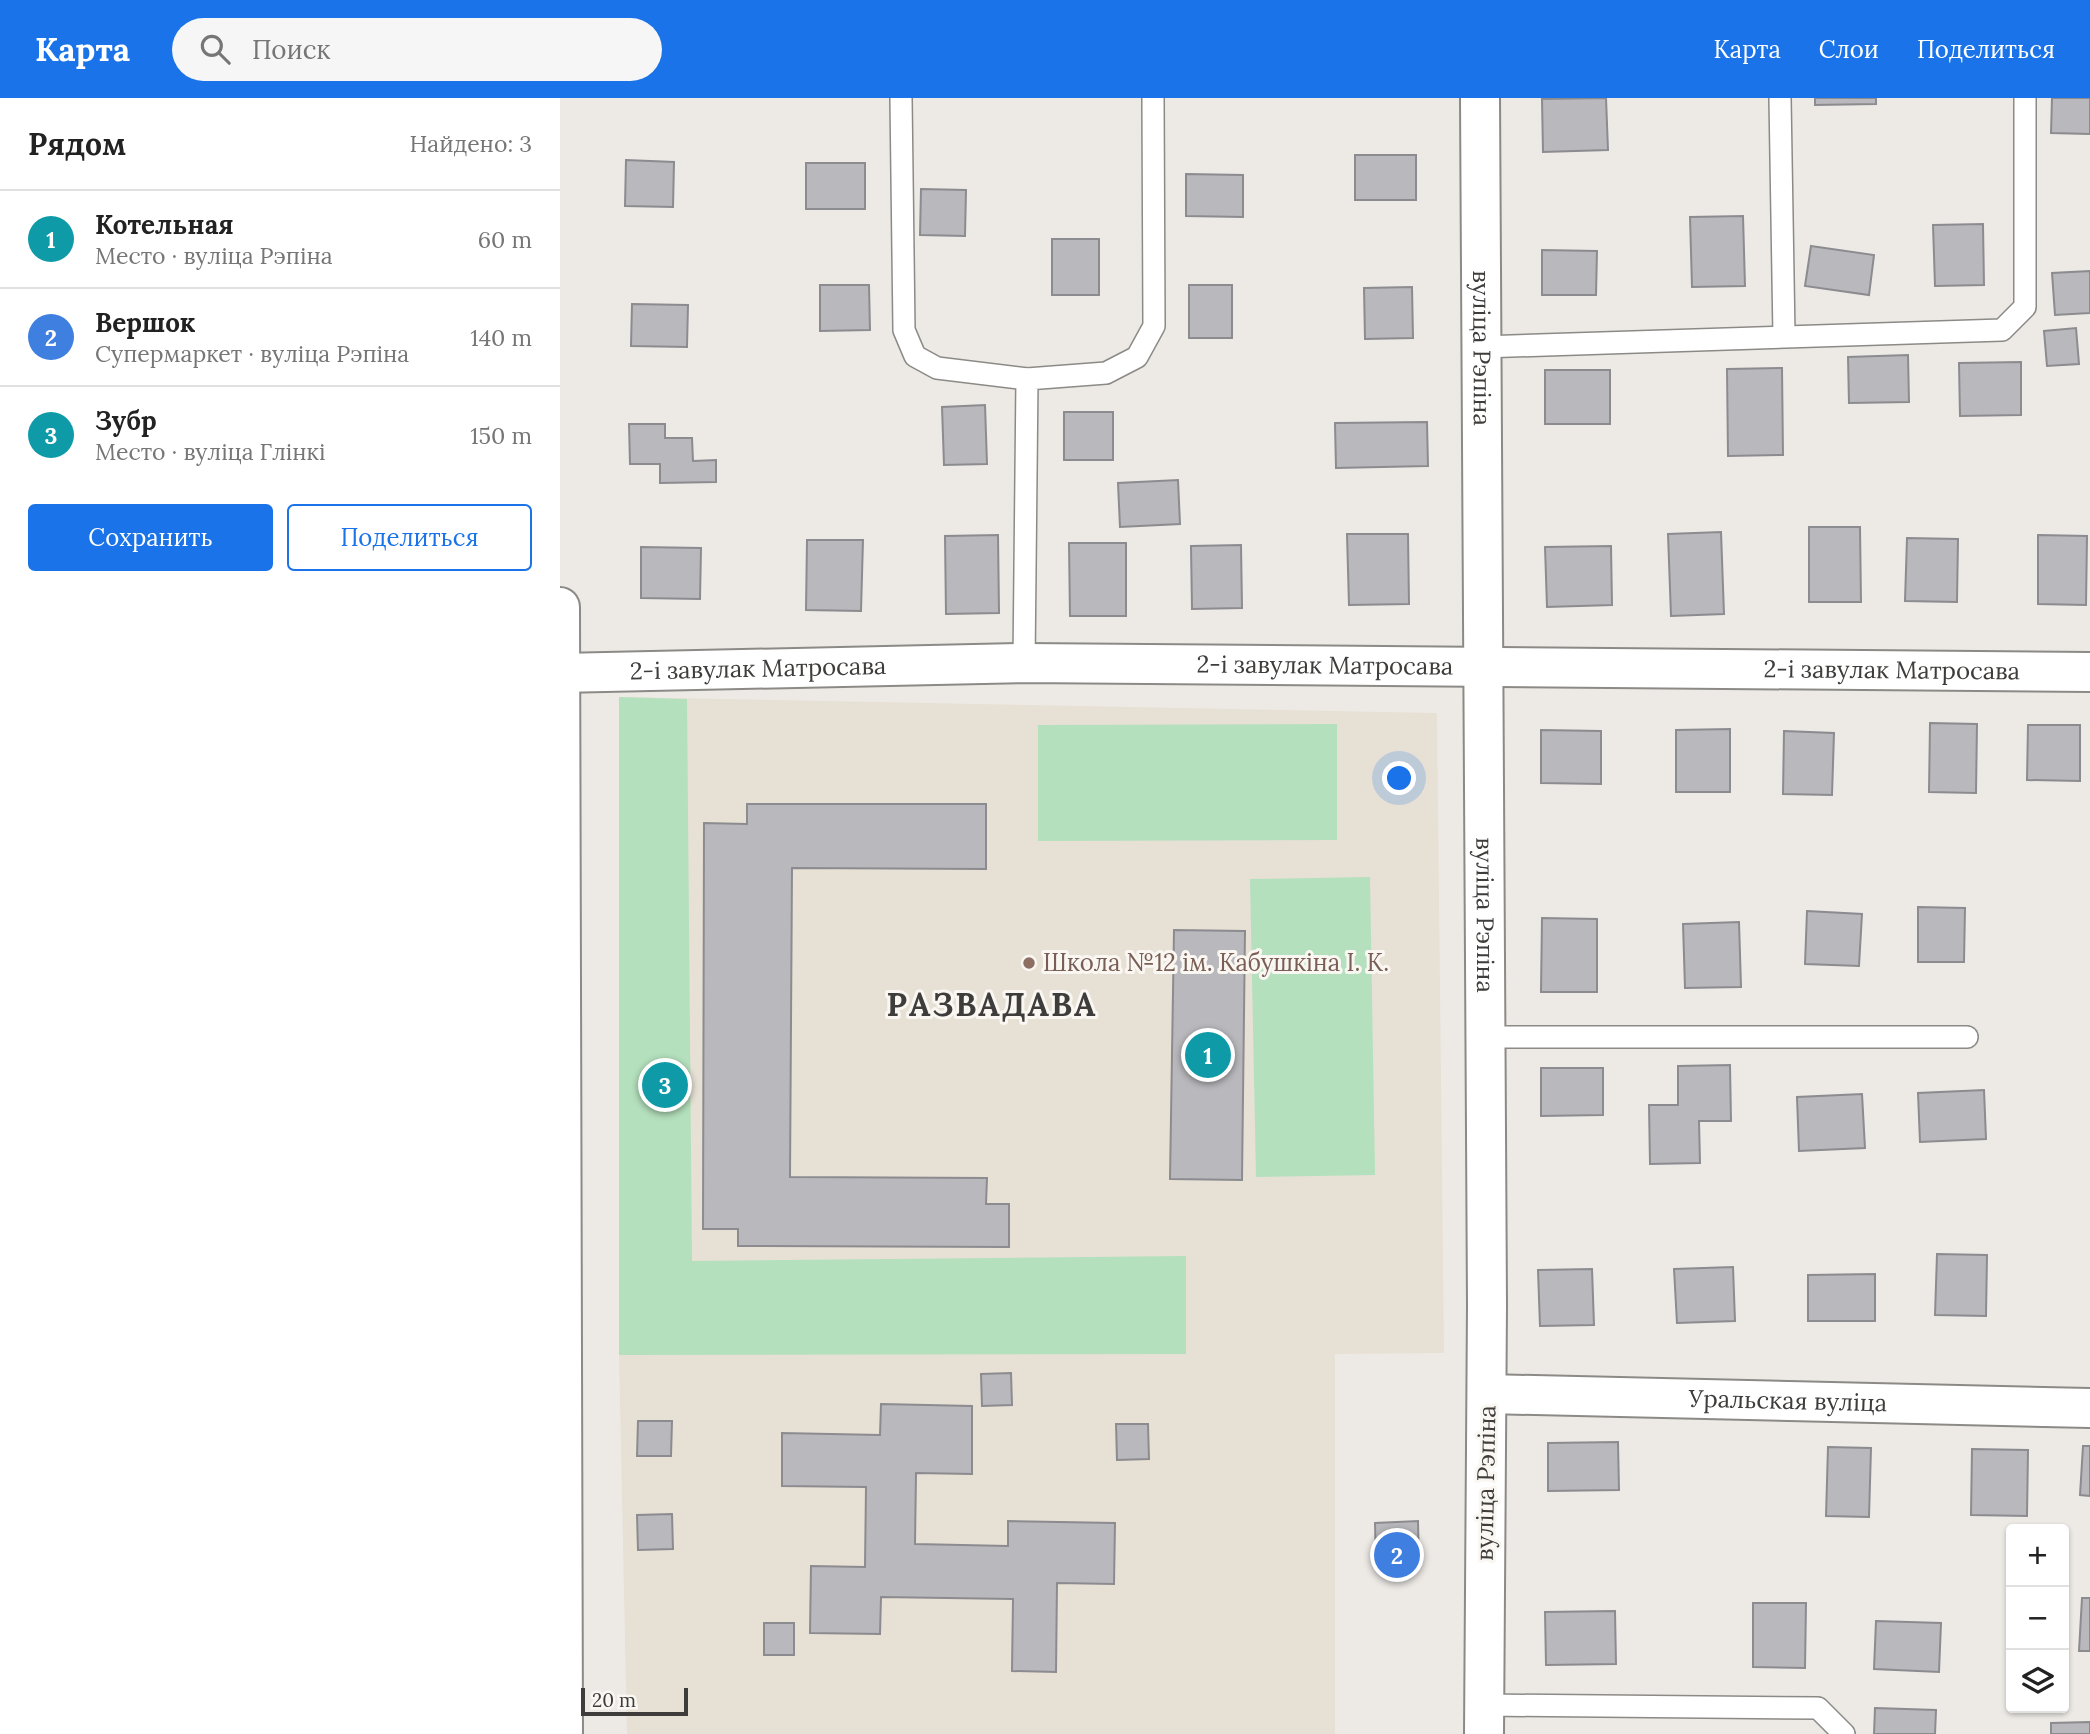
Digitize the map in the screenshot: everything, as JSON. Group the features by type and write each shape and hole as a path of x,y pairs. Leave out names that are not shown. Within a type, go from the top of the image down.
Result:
{"street":[{"name":"вуліца Рэпіна","path":"1480,98 1487,1394 1484,1719"},
{"path":"560,607 563,1734"},
{"name":"2-і завулак Матросава","path":"560,673 1024,663 2090,672"},
{"name":"Уральская вуліца","path":"1487,1394 2090,1408"}],"lane":[{"path":"901,98 904,330 915,356 937,368 1027,379 1106,373 1137,357 1154,326 1153,98"},
{"path":"1780,98 1784,336"},
{"path":"1482,347 2002,330 2025,307 2025,98"},
{"path":"1024,663 1027,379"},
{"path":"1486,1037 1967,1037"},
{"path":"1484,1719 1818,1708 1844,1734"}],"shaded area":[{"name":"Школа №12 ім. Кабушкіна І. К.","path":"619,697 1437,713 1444,1353 1335,1354 1335,1734 627,1734 619,1355"}],"green space":[{"path":"619,697 687,699 692,1261 1186,1256 1186,1354 619,1355"},
{"path":"1337,724 1337,840 1038,841 1038,725"},
{"path":"1370,877 1375,1175 1256,1177 1250,879"}],"building":[{"path":"1606,98 1608,150 1543,152 1542,99"},
{"path":"1815,98 1876,98 1876,104 1815,105"},
{"path":"2052,98 2090,98 2090,134 2051,133"},
{"path":"1355,155 1416,155 1416,200 1355,200"},
{"path":"626,160 674,162 673,207 625,206"},
{"path":"806,163 865,163 865,209 806,209"},
{"path":"1186,174 1243,175 1243,217 1186,216"},
{"path":"921,189 966,190 965,236 920,235"},
{"path":"1743,216 1745,286 1692,287 1690,217"},
{"path":"1983,224 1984,285 1935,286 1933,225"},
{"path":"1052,239 1099,239 1099,295 1052,295"},
{"path":"1811,246 1874,255 1869,295 1805,286"},
{"path":"1542,250 1597,251 1596,295 1542,295"},
{"path":"2090,271 2090,313 2055,315 2052,273"},
{"path":"820,285 869,285 870,330 820,331"},
{"path":"1189,285 1232,285 1232,338 1189,338"},
{"path":"1412,287 1413,338 1365,339 1364,288"},
{"path":"632,304 688,305 687,347 631,346"},
{"path":"2076,328 2079,364 2047,366 2044,331"},
{"path":"1908,355 1909,402 1849,403 1848,357"},
{"path":"2021,362 2021,415 1960,416 1959,363"},
{"path":"1782,368 1783,455 1728,456 1727,369"},
{"path":"1545,370 1610,370 1610,424 1545,424"},
{"path":"985,405 987,464 944,465 942,407"},
{"path":"1064,412 1113,412 1113,460 1064,460"},
{"path":"1427,422 1428,466 1336,468 1335,423"},
{"path":"629,424 665,424 665,438 692,438 693,461 716,460 716,482 660,483 660,464 630,464"},
{"path":"1178,480 1180,524 1120,527 1118,483"},
{"path":"1809,527 1860,527 1861,602 1809,602"},
{"path":"1721,532 1724,614 1671,616 1668,534"},
{"path":"1347,534 1408,534 1409,604 1349,605"},
{"path":"998,535 999,613 946,614 945,536"},
{"path":"2038,535 2087,536 2086,605 2038,604"},
{"path":"1907,538 1958,539 1957,602 1905,601"},
{"path":"807,540 863,540 861,611 806,610"},
{"path":"1069,543 1126,543 1126,616 1070,616"},
{"path":"1241,545 1242,608 1192,609 1191,546"},
{"path":"1611,546 1612,605 1547,607 1545,547"},
{"path":"641,547 701,548 700,599 641,598"},
{"path":"1930,723 1977,724 1976,793 1929,792"},
{"path":"2028,725 2080,725 2080,781 2027,780"},
{"path":"1730,729 1730,792 1676,792 1676,730"},
{"path":"1541,730 1601,731 1601,784 1541,783"},
{"path":"1784,731 1834,733 1832,795 1783,794"},
{"path":"747,804 986,804 986,869 792,868 790,1177 987,1178 986,1204 1009,1204 1009,1247 738,1246 738,1229 703,1229 704,823 747,824"},
{"path":"1918,907 1965,908 1964,962 1918,962"},
{"path":"1807,911 1862,914 1859,966 1805,964"},
{"path":"1542,918 1597,919 1597,992 1541,992"},
{"path":"1739,922 1741,987 1685,988 1683,924"},
{"path":"1174,930 1245,931 1242,1180 1170,1179"},
{"path":"1730,1065 1731,1121 1699,1121 1700,1163 1650,1164 1649,1105 1678,1105 1678,1066"},
{"path":"1541,1068 1603,1068 1603,1115 1541,1116"},
{"path":"1984,1090 1986,1139 1920,1142 1918,1093"},
{"path":"1862,1094 1865,1148 1799,1151 1797,1097"},
{"path":"1937,1254 1987,1255 1986,1316 1935,1315"},
{"path":"1733,1267 1735,1321 1677,1323 1674,1269"},
{"path":"1592,1269 1594,1325 1540,1326 1538,1270"},
{"path":"1875,1274 1875,1321 1808,1321 1808,1275"},
{"path":"1011,1373 1012,1405 982,1406 981,1374"},
{"path":"881,1404 972,1406 972,1474 916,1473 915,1544 1008,1546 1008,1521 1115,1523 1114,1584 1057,1583 1056,1672 1012,1671 1013,1599 881,1597 880,1634 810,1633 811,1566 865,1567 866,1487 782,1486 782,1433 880,1435"},
{"path":"638,1421 672,1421 671,1456 637,1456"},
{"path":"1116,1424 1148,1424 1149,1459 1117,1460"},
{"path":"1618,1442 1619,1490 1548,1491 1548,1443"},
{"path":"2083,1446 2090,1446 2090,1496 2080,1495"},
{"path":"1828,1447 1871,1448 1869,1517 1826,1516"},
{"path":"1972,1449 2028,1450 2027,1516 1971,1515"},
{"path":"672,1514 673,1549 638,1550 637,1515"},
{"path":"1418,1521 1419,1565 1376,1567 1375,1523"},
{"path":"2082,1598 2090,1598 2090,1651 2079,1651"},
{"path":"1753,1603 1806,1603 1805,1668 1753,1667"},
{"path":"1615,1611 1616,1664 1546,1665 1545,1612"},
{"path":"1876,1621 1941,1623 1939,1672 1874,1669"},
{"path":"764,1623 794,1623 794,1655 764,1655"},
{"path":"1875,1708 1936,1710 1935,1734 1874,1734"},
{"path":"2090,1722 2090,1734 2051,1734 2051,1723"}],"place":[{"name":"Школа №12 ім. Кабушкіна І. К.","path":"1029,963"},
{"name":"Котельная","path":"1208,1055"},
{"name":"Зубр","path":"665,1085"},
{"name":"Вершок","path":"1397,1555"}],"district":[{"name":"РАЗВАДАВА","path":"992,1005"}]}
